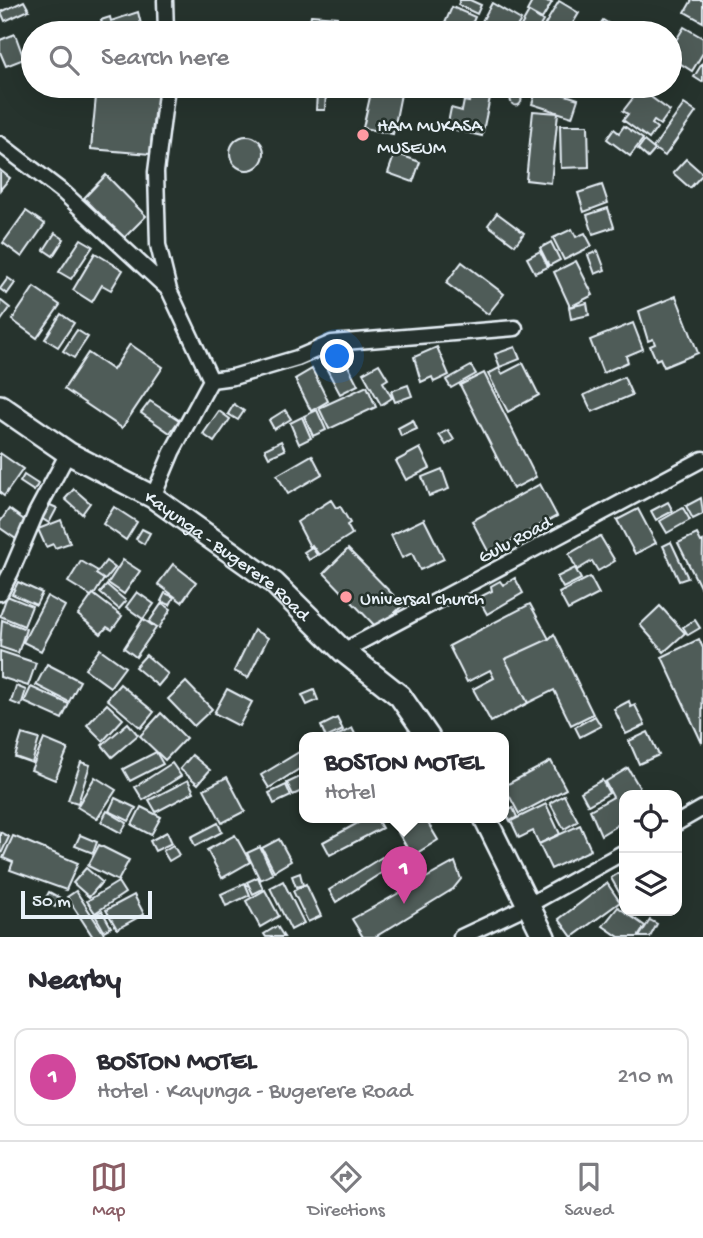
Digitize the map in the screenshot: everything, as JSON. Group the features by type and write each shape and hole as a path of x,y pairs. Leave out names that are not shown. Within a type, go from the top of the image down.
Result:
{"main road":[{"name":"Kayunga - Bugerere Road","path":"0,407 68,453 153,497 274,583 343,651 401,696 425,732"},
{"path":"487,823 544,937"}],"street":[{"path":"165,0 166,21"},
{"path":"165,98 156,172 158,245 169,289 211,380"},
{"path":"0,144 64,192 169,289"},
{"path":"211,380 233,377 297,358 332,343 515,328"},
{"path":"153,497 172,452 211,380"},
{"path":"0,593 36,513 68,453"},
{"name":"Gulu Road","path":"343,651 703,459"},
{"path":"682,820 703,808"},
{"path":"461,937 527,906 622,853"}],"building":[{"path":"460,0 470,0 481,5 477,14 458,5"},
{"path":"533,0 552,2 542,19 527,11"},
{"path":"692,0 703,0 703,22 685,12"},
{"path":"24,1 29,10 5,21 1,12"},
{"path":"559,1 579,13 574,21 547,21"},
{"path":"492,3 521,20 520,21 482,21"},
{"path":"452,7 475,17 473,21 446,21"},
{"path":"138,12 140,21 111,21"},
{"path":"529,12 543,21 524,21"},
{"path":"311,15 337,17 336,21 310,21"},
{"path":"684,27 703,38 703,53 692,71 682,65"},
{"path":"15,34 21,51 21,60 6,66 0,52 0,40"},
{"path":"703,62 703,81 702,82 694,77"},
{"path":"96,98 162,98 160,114 154,114 150,154 91,149"},
{"path":"317,98 326,98 325,110 316,110"},
{"path":"370,98 400,98 393,134 363,128"},
{"path":"470,98 490,98 482,136 447,128 451,108 462,111 464,101 469,102"},
{"path":"511,98 521,98 520,104 516,106 510,100"},
{"path":"534,98 578,99 572,117 532,104"},
{"path":"633,98 652,98 670,111 660,125 654,121 652,124 657,128 649,139 623,120 628,114 623,111"},
{"path":"684,104 696,112 665,156 653,148"},
{"path":"533,111 558,113 551,183 526,180"},
{"path":"560,125 588,125 589,167 561,168"},
{"path":"624,126 643,139 630,156 607,139 614,129 619,133"},
{"path":"247,136 259,141 264,153 259,165 247,170 235,165 230,153 235,141"},
{"path":"644,141 655,150 648,158 638,149"},
{"path":"395,153 420,162 413,182 388,173"},
{"path":"686,159 703,174 690,188 673,173"},
{"path":"0,170 10,178 0,190"},
{"path":"106,175 146,216 124,238 84,198"},
{"path":"602,185 608,203 584,212 578,193"},
{"path":"608,208 614,227 593,234 587,215"},
{"path":"26,211 45,224 22,257 3,243"},
{"path":"497,213 524,233 515,245 488,225"},
{"path":"572,229 576,237 585,233 592,246 564,260 553,238"},
{"path":"55,233 64,239 53,256 44,250"},
{"path":"81,239 93,246 71,279 59,272"},
{"path":"551,242 560,260 549,266 540,248"},
{"path":"540,251 548,267 535,273 527,258"},
{"path":"598,251 605,270 595,274 588,255"},
{"path":"95,253 123,270 111,290 102,285 92,302 73,290"},
{"path":"576,261 593,295 570,307 554,272"},
{"path":"462,262 504,294 488,314 446,283"},
{"path":"8,278 15,283 7,294 0,289"},
{"path":"34,287 60,305 37,338 12,320"},
{"path":"676,296 698,353 664,367 660,358 656,360 650,346 655,344 653,339 648,341 639,311"},
{"path":"0,300 10,308 0,322"},
{"path":"587,303 589,315 571,319 569,307"},
{"path":"61,314 74,323 58,347 45,339"},
{"path":"633,323 643,349 626,356 628,362 603,373 590,340"},
{"path":"77,330 88,337 74,358 63,351"},
{"path":"130,344 163,367 122,428 64,389 88,353 113,370"},
{"path":"437,347 449,375 434,382 432,377 421,382 414,357"},
{"path":"515,347 520,359 500,367 495,354"},
{"path":"343,356 358,385 340,394 325,366"},
{"path":"523,363 539,395 508,412 488,374 499,368 502,374"},
{"path":"379,364 388,379 383,382 392,398 381,405 363,373"},
{"path":"471,366 476,374 451,388 446,380"},
{"path":"312,369 328,401 311,411 295,379"},
{"path":"484,373 536,477 513,489 460,385"},
{"path":"624,377 632,395 592,412 584,395"},
{"path":"408,385 412,396 395,402 391,391"},
{"path":"367,386 376,407 329,429 319,408"},
{"path":"150,401 179,420 170,433 141,413"},
{"path":"234,404 244,411 238,420 228,414"},
{"path":"285,410 291,419 274,429 269,420"},
{"path":"317,410 326,430 313,436 304,416"},
{"path":"219,411 230,419 214,442 203,434"},
{"path":"302,417 311,438 299,444 290,423"},
{"path":"413,420 417,429 401,436 398,428"},
{"path":"448,430 454,440 446,445 439,435"},
{"path":"281,441 285,450 269,457 265,449"},
{"path":"420,448 430,468 406,480 396,461"},
{"path":"0,453 23,469 4,496 0,493"},
{"path":"312,455 322,474 288,494 277,475"},
{"path":"442,469 449,489 429,496 422,477"},
{"path":"24,475 38,484 34,491 20,482"},
{"path":"540,484 557,516 489,553 472,521"},
{"path":"74,489 90,503 82,514 65,499"},
{"path":"701,498 703,514 693,519 686,506"},
{"path":"331,500 336,508 340,506 350,523 347,525 352,534 319,555 312,545 310,547 297,522"},
{"path":"668,502 673,511 656,520 651,511"},
{"path":"48,504 57,508 49,523 41,518"},
{"path":"114,507 137,522 126,540 103,524"},
{"path":"683,508 690,520 667,533 660,521"},
{"path":"9,509 27,522 16,539 0,528 0,522"},
{"path":"638,509 656,543 635,554 617,520"},
{"path":"424,519 444,559 420,570 412,553 402,558 391,535"},
{"path":"61,520 70,543 55,548 53,544 46,547 38,529"},
{"path":"142,529 150,533 144,544 136,539"},
{"path":"697,534 701,542 703,541 702,591 678,543"},
{"path":"600,536 615,561 598,571 592,561 577,570 569,554"},
{"path":"671,542 688,578 679,581 663,546"},
{"path":"312,547 317,555 309,560 304,552"},
{"path":"348,549 403,605 378,629 324,573"},
{"path":"123,560 140,571 124,594 108,583"},
{"path":"81,561 98,571 96,574 104,579 91,596 68,582"},
{"path":"106,561 115,568 105,580 96,574"},
{"path":"173,564 196,582 182,602 158,584"},
{"path":"575,568 581,579 563,588 557,577"},
{"path":"590,577 599,594 568,610 559,593"},
{"path":"515,578 523,593 487,614 478,598 492,591 491,586 500,581 503,585"},
{"path":"18,582 42,593 36,605 12,594"},
{"path":"107,585 126,601 119,609 100,593"},
{"path":"137,592 154,604 143,619 126,607"},
{"path":"165,593 174,597 170,605 161,601"},
{"path":"93,594 122,616 112,630 107,627 101,634 78,615"},
{"path":"7,596 32,606 24,626 0,616"},
{"path":"47,596 65,606 41,651 23,642"},
{"path":"162,603 171,609 159,628 149,622"},
{"path":"530,604 549,639 507,661 528,703 491,722 473,689 494,678 490,670 467,682 449,646"},
{"path":"660,606 685,633 664,652 640,625"},
{"path":"143,619 156,628 136,657 124,648"},
{"path":"2,620 26,629 18,653 0,647"},
{"path":"695,620 700,628 688,635 683,627"},
{"path":"254,630 268,638 248,678 234,671"},
{"path":"554,634 593,714 571,725 554,690 528,703 505,659 549,639"},
{"path":"699,639 703,648 702,743 662,657"},
{"path":"100,649 125,667 110,687 85,669"},
{"path":"0,651 36,663 28,686 0,677"},
{"path":"146,655 168,674 158,686 135,667"},
{"path":"47,664 80,681 69,702 36,685"},
{"path":"186,682 212,709 194,726 168,699"},
{"path":"120,684 154,712 141,728 107,699"},
{"path":"16,686 26,690 21,706 11,702"},
{"path":"31,687 69,704 62,719 24,702"},
{"path":"227,689 252,702 239,726 214,713"},
{"path":"314,690 318,700 307,705 302,695"},
{"path":"629,701 631,707 635,705 645,725 626,734 614,709"},
{"path":"107,704 123,719 103,741 87,725"},
{"path":"161,713 186,738 165,760 140,736"},
{"path":"595,716 601,726 580,737 575,727"},
{"path":"337,718 343,730 324,732 321,726"},
{"path":"128,723 138,735 112,757 102,745"},
{"path":"648,732 659,755 639,764 629,741"},
{"path":"22,734 39,739 32,763 15,757"},
{"path":"44,739 68,749 55,780 31,770"},
{"path":"156,752 163,764 130,781 123,769"},
{"path":"299,752 299,769 269,788 261,775"},
{"path":"192,755 210,770 198,784 180,769"},
{"path":"551,761 566,789 519,814 509,795 509,783"},
{"path":"81,762 90,765 78,803 68,800"},
{"path":"172,763 181,776 143,800 135,787"},
{"path":"628,768 641,790 619,790 619,824 601,835 590,810 613,797 605,782"},
{"path":"95,777 116,790 97,819 77,807"},
{"path":"227,777 245,811 222,823 204,789"},
{"path":"299,777 299,792 293,795 287,783"},
{"path":"188,780 194,792 156,812 149,800"},
{"path":"602,780 609,793 588,805 581,792"},
{"path":"286,785 291,796 274,804 269,793"},
{"path":"564,795 578,821 564,829 550,803"},
{"path":"115,798 136,808 129,821 109,811"},
{"path":"546,804 560,834 539,844 533,831 519,838 511,821"},
{"path":"141,807 161,817 151,835 132,825"},
{"path":"513,808 517,817 510,821 509,819 509,810"},
{"path":"107,811 127,823 121,833 101,822"},
{"path":"218,823 222,832 195,846 191,837"},
{"path":"358,823 379,823 382,828 330,855 323,842"},
{"path":"405,823 428,823 438,840 412,856 396,829"},
{"path":"580,825 591,850 551,869 539,844"},
{"path":"0,832 9,837 0,856"},
{"path":"167,832 172,843 155,851 150,841"},
{"path":"80,835 97,842 93,853 75,846"},
{"path":"235,835 250,862 222,878 207,850"},
{"path":"13,836 78,863 66,890 10,870 13,862 3,858"},
{"path":"279,839 291,861 274,871 262,848"},
{"path":"99,845 129,860 118,881 88,866"},
{"path":"173,845 179,855 169,861 163,851"},
{"path":"260,847 273,874 260,880 247,853"},
{"path":"382,857 389,868 336,902 329,890"},
{"path":"455,862 461,879 453,889 375,937 363,937 352,919"},
{"path":"86,868 102,882 89,897 73,883"},
{"path":"300,873 303,885 296,887 292,876"},
{"path":"619,873 619,892 611,878"},
{"path":"258,877 263,889 253,894 247,882"},
{"path":"283,881 304,923 291,930 270,888"},
{"path":"118,882 125,893 95,913 87,901"},
{"path":"245,883 250,895 226,906 221,894"},
{"path":"607,883 619,901 572,937 559,919"},
{"path":"306,884 321,916 308,922 293,891"},
{"path":"265,890 279,916 260,927 246,901"},
{"path":"76,891 106,937 93,937 67,897"},
{"path":"49,892 60,898 55,907 44,901"},
{"path":"134,895 144,914 117,929 106,910"},
{"path":"618,907 619,916 631,916 645,926 638,937 619,937 603,926"},
{"path":"102,911 111,927 104,931 95,915"},
{"path":"650,920 657,924 650,937 639,937"},
{"path":"277,926 284,937 266,937 264,934"}],"place":[{"name":"HAM MUKASA MUSEUM","path":"363,135"},
{"name":"Universal church","path":"346,597"},
{"name":"BOSTON MOTEL","path":"404,904"}]}
